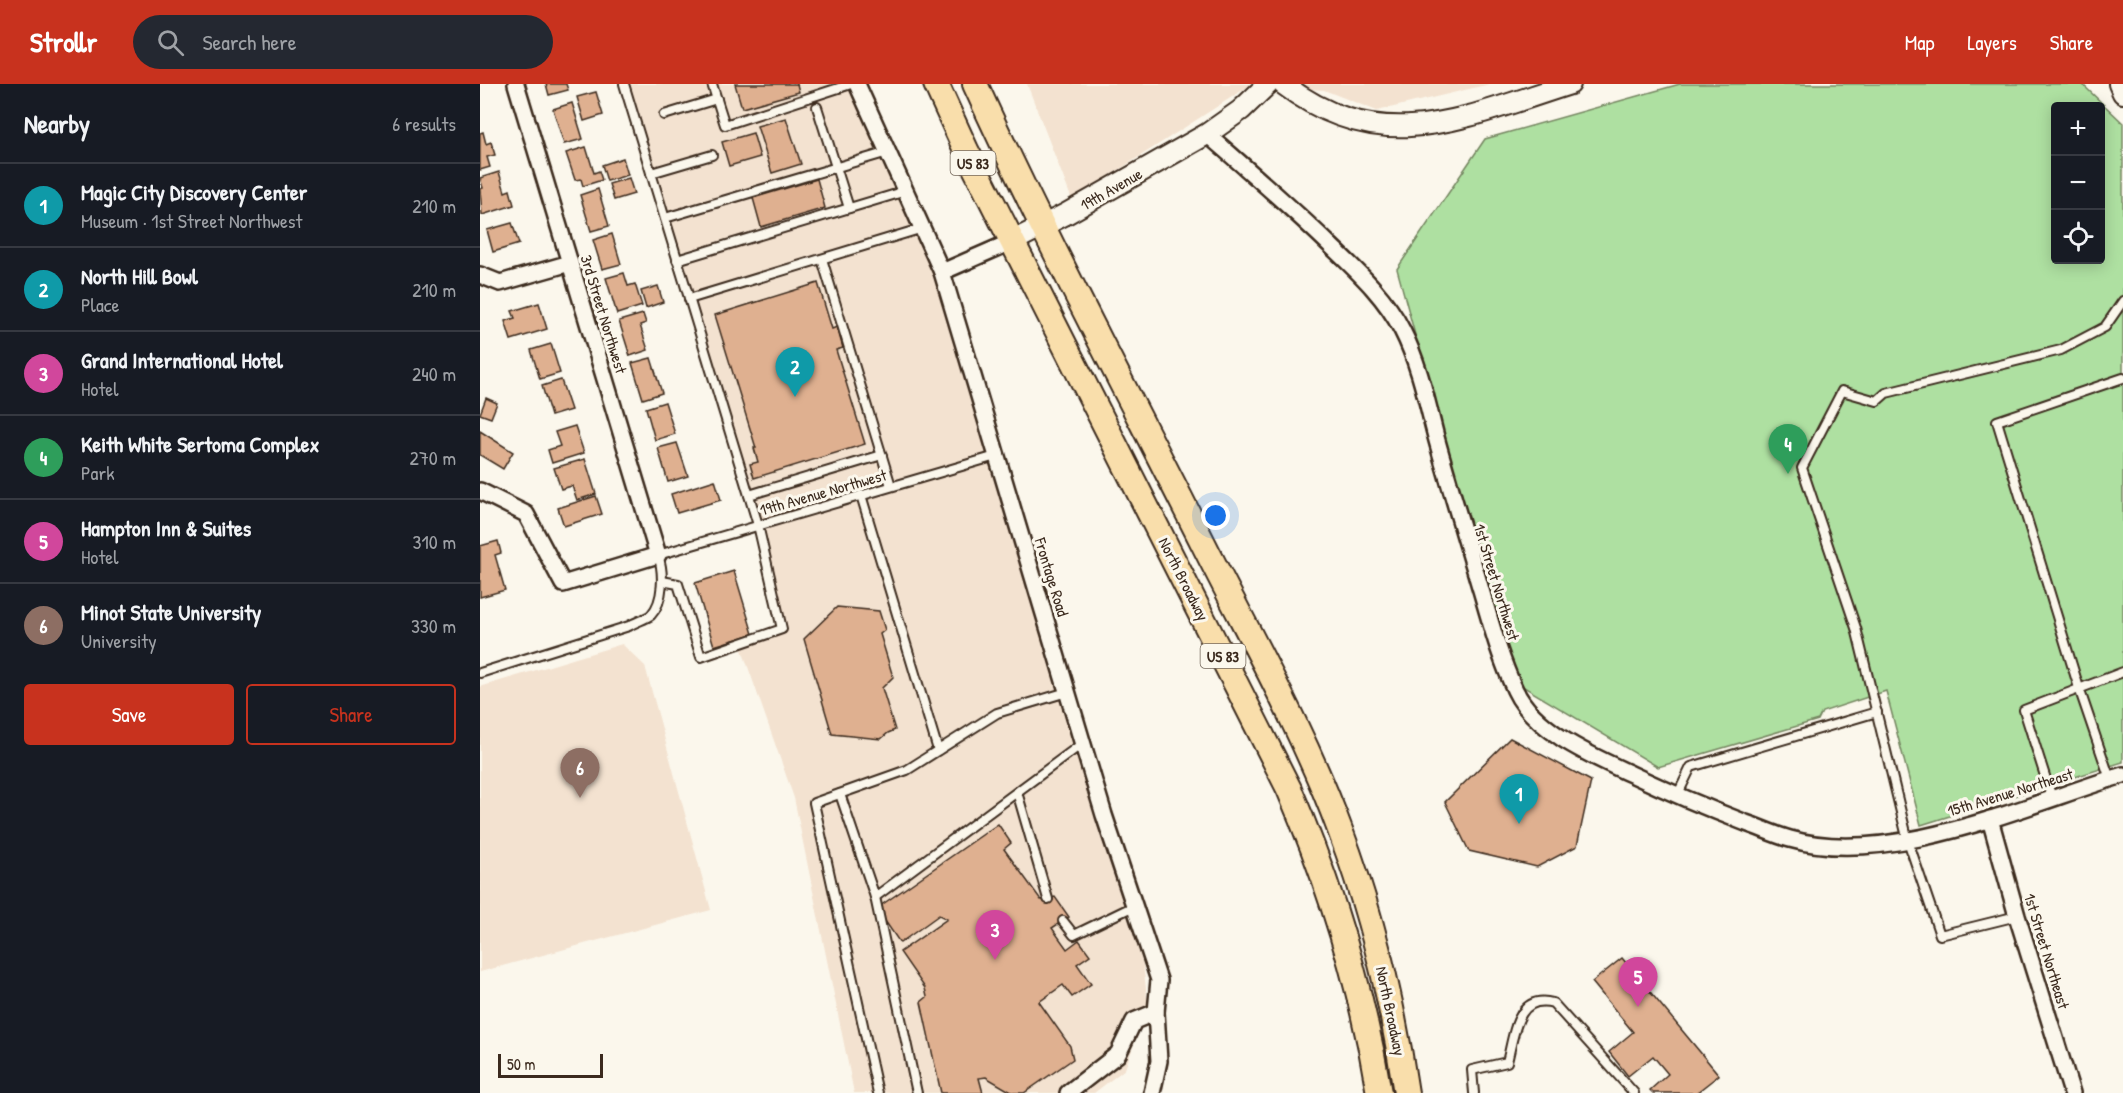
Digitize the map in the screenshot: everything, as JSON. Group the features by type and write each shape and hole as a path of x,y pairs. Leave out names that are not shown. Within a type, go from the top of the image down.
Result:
{"main road":[{"name":"North Broadway","path":"936,84 966,150 1296,804 1326,884 1351,965 1367,1030 1378,1093"},
{"name":"North Broadway","path":"975,84 1042,227 1266,668 1324,789 1348,852 1373,934 1395,1025 1406,1093"}],"street":[{"name":"3rd Street Northwest","path":"516,84 658,555"},
{"name":"Frontage Road","path":"857,84 942,272 1083,743 1159,980 1156,1012 1159,1061 1152,1093"},
{"name":"19th Avenue","path":"942,272 1042,227 1208,134 1241,110 1268,84"},
{"path":"1284,84 1299,96 1351,121 1403,128 1456,120 1569,84"},
{"path":"2119,84 2123,93"},
{"name":"1st Street Northwest","path":"1208,134 1357,270 1386,303 1403,332 1420,378 1500,654 1517,695 1533,714 1557,735 1586,752 1677,796 1791,840 1848,847 1908,841"},
{"path":"480,275 500,283 570,263"},
{"path":"480,491 526,514 563,584 658,555"},
{"name":"15th Avenue Northeast","path":"1908,841 1990,819 2116,777"},
{"name":"1st Street Northeast","path":"1990,819 2017,916 2072,1093"},
{"path":"1068,1093 1118,1054 1134,1021 1156,1012"}],"lane":[{"path":"624,84 758,525 782,629 701,657 678,584 662,580"},
{"path":"712,84 725,125 851,84"},
{"path":"664,115 717,99"},
{"path":"817,107 849,208"},
{"path":"665,218 888,152"},
{"path":"651,173 712,155"},
{"path":"677,260 906,191"},
{"path":"689,299 923,228"},
{"path":"822,259 891,486"},
{"path":"2017,916 1940,935 1908,841 1856,628 1802,468 1842,391 1877,401 1886,393 2061,350 2105,327 2123,301"},
{"path":"2116,777 2079,688 1997,422 2123,378"},
{"path":"749,495 882,455"},
{"name":"19th Avenue Northwest","path":"658,555 996,456"},
{"path":"861,495 938,750"},
{"path":"480,673 629,626 651,614 662,593 662,567 658,555"},
{"path":"2052,798 2024,710 2123,672"},
{"path":"878,1093 814,803 907,770 997,713 1068,692"},
{"path":"1677,796 1691,767 1877,712"},
{"path":"875,897 1083,743"},
{"path":"1017,792 1048,899"},
{"path":"840,794 875,897 917,1093"},
{"path":"1063,921 1074,935 1134,906"},
{"path":"1474,1093 1472,1070 1507,1062 1519,1018 1529,1004 1542,1000 1553,1003 1634,1093"}],"shaded area":[{"path":"625,84 849,84 925,249 938,286 1143,964 1148,1006 1125,1069 1094,1093 854,1093 794,798 740,644 782,630 758,524"},
{"path":"1027,84 1490,84 1377,111 1324,90 1249,86 1072,200"},
{"path":"622,644 645,666 711,910 480,972 480,687"}],"green space":[{"path":"1680,84 2082,84 2101,102 2051,102 2051,264 2105,264 2105,106 2123,123 2123,762 1921,825 1886,691 1822,712 1818,720 1658,767 1509,678 1397,269 1485,139"}],"building":[{"path":"546,84 566,84 568,90 549,95"},
{"path":"735,84 797,84 799,92 742,108"},
{"path":"596,92 603,115 584,121 577,97"},
{"path":"572,103 583,139 564,144 553,109"},
{"path":"786,118 801,164 772,173 757,126"},
{"path":"483,132 486,144 491,142 495,155 487,157 490,167 480,170 480,133"},
{"path":"753,133 760,157 729,166 722,142"},
{"path":"586,147 594,173 599,171 602,180 583,186 581,179 575,180 566,153"},
{"path":"623,158 628,175 607,181 602,165"},
{"path":"499,172 505,192 510,190 514,205 482,215 480,189 483,188 480,178"},
{"path":"629,178 634,194 614,200 609,184"},
{"path":"817,179 825,208 761,227 753,198"},
{"path":"598,189 609,226 591,231 580,195"},
{"path":"512,223 519,244 493,252 487,230"},
{"path":"612,234 621,264 602,269 593,240"},
{"path":"624,273 628,286 635,284 642,306 617,314 606,278"},
{"path":"818,283 832,329 837,327 843,348 836,350 865,444 754,478 750,464 758,462 754,448 756,448 715,315"},
{"path":"658,286 663,302 646,308 641,291"},
{"path":"539,303 547,329 511,340 505,321 515,318 512,311"},
{"path":"643,314 646,323 640,325 648,350 630,356 619,321"},
{"path":"551,344 560,373 540,379 531,350"},
{"path":"651,358 662,393 643,399 632,363"},
{"path":"561,380 571,410 551,416 542,386"},
{"path":"486,398 497,403 491,418 480,414"},
{"path":"665,402 675,434 655,440 646,408"},
{"path":"575,426 584,453 552,463 548,450 560,446 555,432"},
{"path":"480,431 513,452 503,469 480,455"},
{"path":"677,443 688,476 668,482 658,448"},
{"path":"585,459 596,494 577,500 572,486 561,489 554,468"},
{"path":"715,480 721,500 677,513 671,494"},
{"path":"596,496 602,514 564,526 558,508"},
{"path":"498,541 501,553 495,555 505,590 480,597 480,546"},
{"path":"734,571 753,634 714,646 695,583"},
{"path":"837,607 879,611 885,630 880,634 893,677 882,688 895,730 881,739 832,734 804,639"},
{"path":"1510,738 1591,781 1577,846 1537,867 1469,851 1445,802"},
{"path":"998,824 1011,843 1004,849 1041,900 1055,897 1069,917 1052,928 1067,949 1079,940 1090,955 1077,964 1091,984 1072,997 1063,985 1039,1002 1070,1046 1073,1059 1024,1093 1013,1093 986,1077 979,1078 983,1093 941,1093 921,1002 927,997 925,988 900,952 947,919 939,915 900,943 883,918 880,906"},
{"path":"1622,958 1719,1075 1696,1093 1653,1093 1650,1090 1668,1074 1653,1056 1628,1076 1609,1052 1633,1032 1592,982"}],"place":[{"name":"North Hill Bowl","path":"795,397"},
{"name":"Keith White Sertoma Complex","path":"1788,474"},
{"name":"Minot State University","path":"580,798"},
{"name":"Magic City Discovery Center","path":"1519,824"},
{"name":"Grand International Hotel","path":"995,960"},
{"name":"Hampton Inn & Suites","path":"1638,1007"}]}
